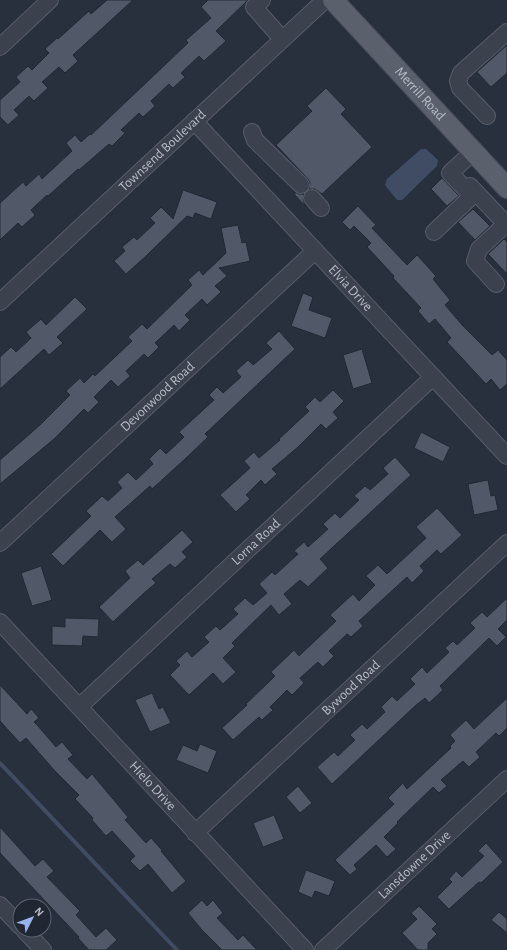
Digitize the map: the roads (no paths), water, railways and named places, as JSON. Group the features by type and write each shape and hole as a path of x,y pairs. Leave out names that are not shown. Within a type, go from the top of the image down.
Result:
{"main road":[{"name":"Merrill Road","path":"333,0 507,188"}],"street":[{"path":"0,47 50,0"},
{"path":"262,0 254,7 282,39"},
{"name":"Townsend Boulevard","path":"0,302 325,0"},
{"path":"487,116 460,88 458,81 461,74 507,32"},
{"name":"Elvia Drive","path":"194,121 507,456"},
{"path":"252,132 255,140 301,185"},
{"path":"473,152 450,173 506,224 479,249 475,261 496,284"},
{"path":"468,188 490,169"},
{"path":"434,232 472,196 468,188"},
{"name":"Devonwood Road","path":"0,543 315,251"},
{"name":"Lorna Road","path":"78,707 433,377"},
{"name":"Bywood Road","path":"195,833 507,543"},
{"name":"Hielo Drive","path":"0,622 305,950"},
{"name":"Lansdowne Drive","path":"322,950 507,779"},
{"path":"0,905 12,918"},
{"path":"32,938 43,950"}],"water":[{"path":"421,149 426,149 438,160 437,166 402,200 397,200 385,185 387,179"}],"waterway":[{"path":"0,763 177,950"}]}
